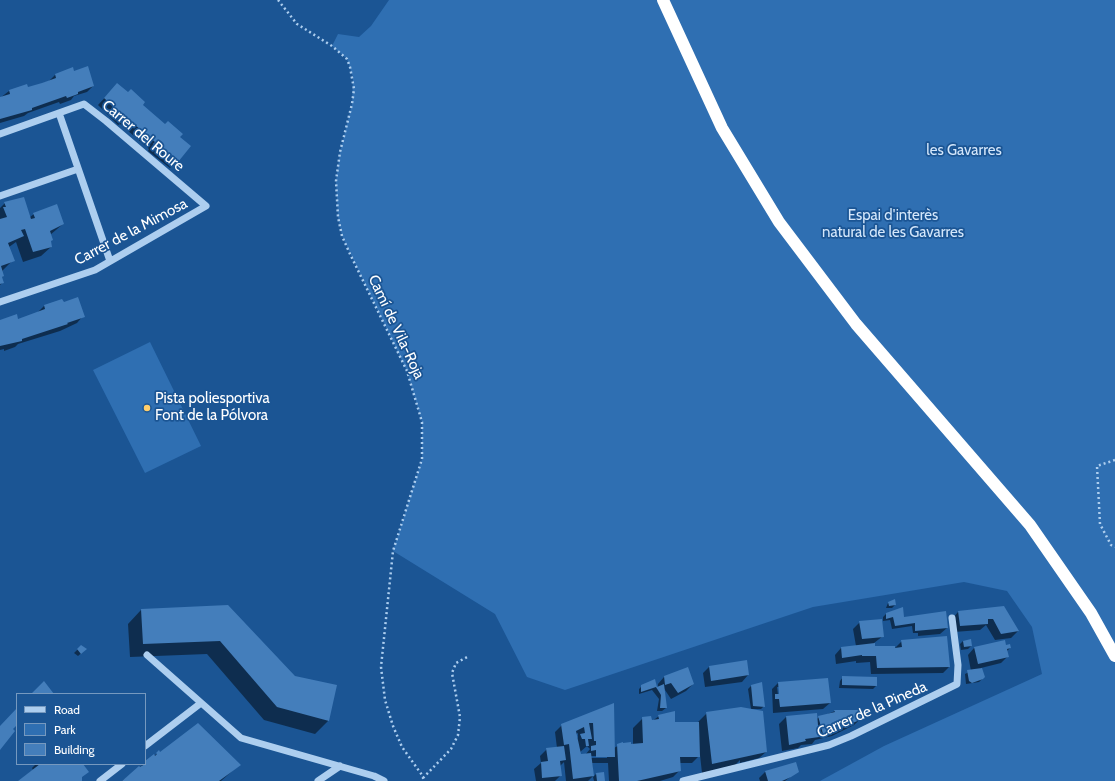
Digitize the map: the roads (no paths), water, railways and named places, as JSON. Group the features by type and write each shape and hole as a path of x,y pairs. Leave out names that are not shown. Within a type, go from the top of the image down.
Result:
{"highway":[{"path":"662,0 722,128 779,222 856,324 1030,525 1091,613 1115,656"}],"street":[{"name":"Carrer del Roure","path":"0,134 84,104 206,206"},
{"path":"59,113 110,261"},
{"path":"0,196 78,169"},
{"name":"Carrer de la Mimosa","path":"0,302 94,270 206,206"},
{"name":"Carrer de la Pineda","path":"684,781 829,745 851,736 958,684 958,665 952,618"},
{"path":"148,655 241,738 374,776 384,781"},
{"path":"146,745 201,703"},
{"path":"100,781 121,765"},
{"path":"318,781 340,766"}],"place":[{"name":"Pista poliesportiva Font de la Pólvora","path":"147,408"}],"park label":[{"name":"les Gavarres","path":"964,151"},
{"name":"Espai d'interès natural de les Gavarres","path":"893,224"}]}
